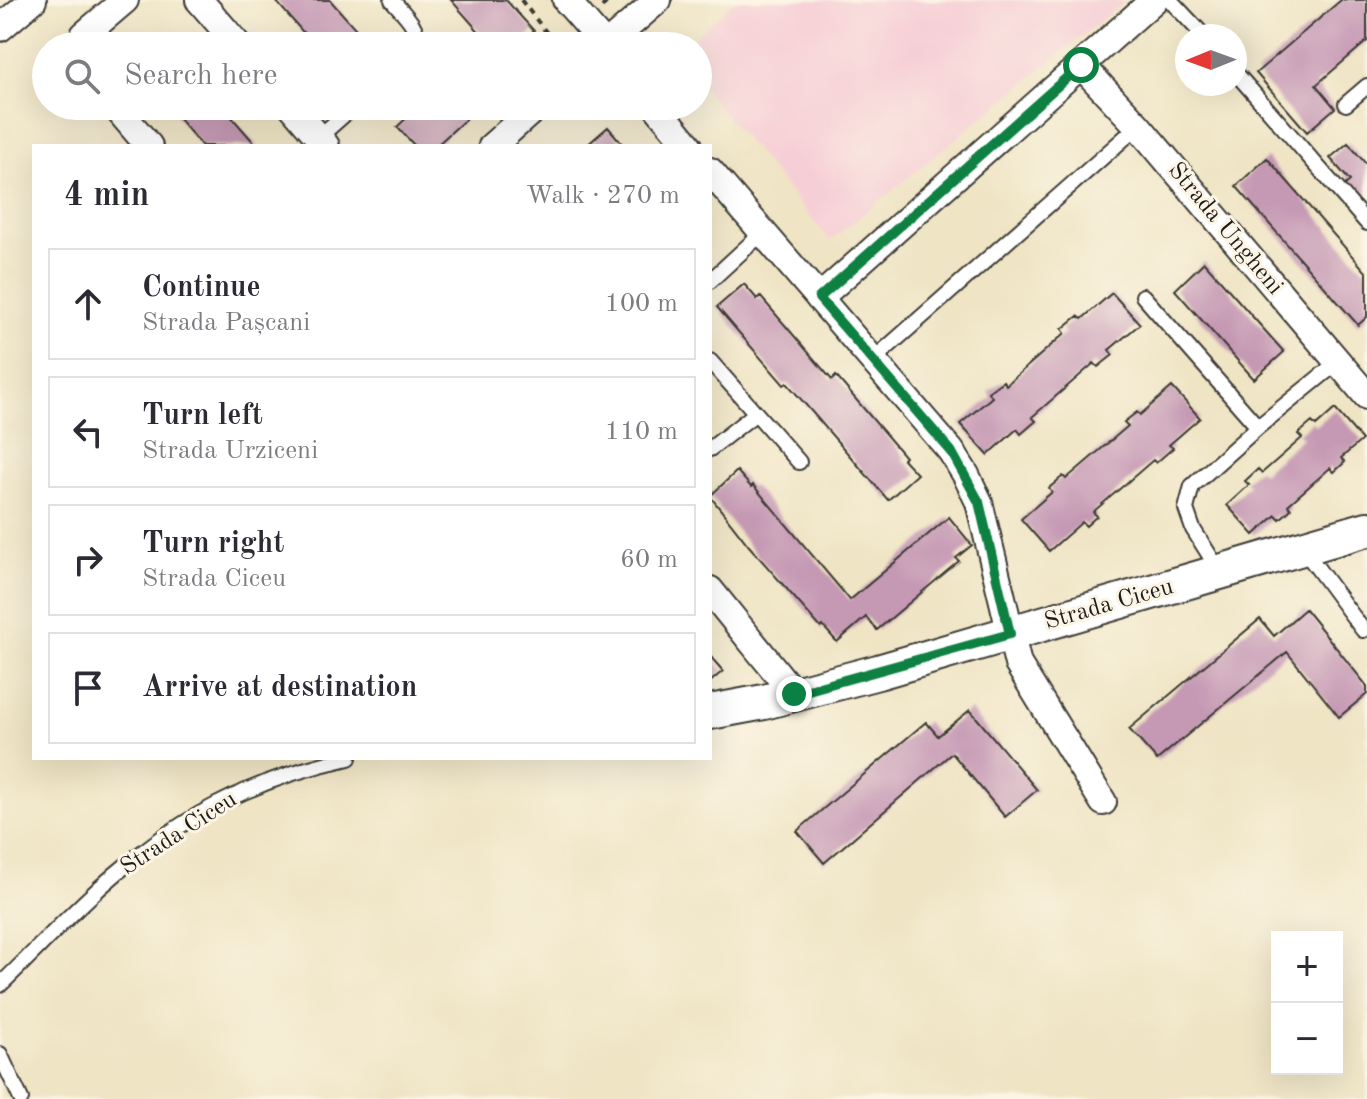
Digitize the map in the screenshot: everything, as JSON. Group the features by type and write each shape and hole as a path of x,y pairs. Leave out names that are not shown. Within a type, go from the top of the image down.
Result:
{"street":[{"path":"0,28 33,0"},
{"path":"88,32 125,0"},
{"path":"199,0 227,32"},
{"path":"566,0 594,32"},
{"path":"622,32 658,0"},
{"path":"819,298 1154,0"},
{"name":"Strada Ungheni","path":"1081,65 1138,126 1367,396"},
{"path":"127,120 147,144"},
{"path":"304,120 323,142"},
{"path":"494,144 521,120"},
{"path":"668,120 687,144"},
{"path":"712,173 951,451 966,475 979,502 1018,664 1103,802"},
{"name":"Strada Ciceu","path":"712,712 794,694 1010,634 1367,529"},
{"path":"712,592 794,694"}],"lane":[{"path":"392,0 417,32"},
{"path":"1170,0 1193,24"},
{"path":"1247,86 1367,223"},
{"path":"1346,104 1367,86"},
{"path":"323,142 342,120"},
{"path":"873,360 1138,126"},
{"path":"712,279 762,233"},
{"path":"1143,296 1258,427"},
{"path":"1221,573 1193,529 1186,509 1192,486 1338,362"},
{"path":"712,363 799,462"},
{"path":"712,447 756,413"},
{"path":"1303,549 1363,630"},
{"name":"Strada Ciceu","path":"0,985 139,855 181,827 224,799 271,778 341,760"},
{"path":"0,1054 21,1099"}],"path":[{"path":"521,0 546,32"}],"shaded area":[{"path":"736,0 1124,2 830,241 712,99 712,32 700,32"}],"building":[{"path":"275,0 330,0 359,32 303,32"},
{"path":"451,0 506,0 534,31 533,32 479,32"},
{"path":"1341,0 1367,0 1367,41 1316,85 1335,108 1307,132 1256,73"},
{"path":"180,120 234,120 255,144 200,144"},
{"path":"404,120 465,120 438,144 413,144 397,127"},
{"path":"608,127 622,144 588,144"},
{"path":"1348,143 1367,165 1367,203 1363,207 1344,186 1350,181 1330,158"},
{"path":"1267,158 1367,273 1367,317 1358,325 1236,186"},
{"path":"1204,262 1284,352 1254,379 1175,290"},
{"path":"744,284 757,299 760,296 832,380 836,376 917,474 888,500 717,307"},
{"path":"1112,293 1140,324 1109,350 1113,355 1098,367 1094,363 1032,417 1036,421 1021,434 1017,429 988,455 960,424 992,397 988,392 1003,381 1006,385 1065,333 1062,329 1078,316 1082,319"},
{"path":"1172,387 1200,418 1169,445 1173,448 1156,463 1153,460 1093,512 1097,516 1086,526 1082,522 1049,551 1021,519 1052,492 1049,488 1063,476 1066,479 1128,426 1124,422 1137,412 1140,415"},
{"path":"1335,409 1362,440 1341,458 1345,462 1334,472 1330,468 1288,505 1291,509 1280,519 1276,515 1254,535 1227,505 1249,485 1245,481 1258,469 1262,473 1302,438 1298,434 1312,422 1316,426"},
{"path":"737,471 751,487 753,485 850,600 949,517 972,545 956,558 959,561 877,630 866,617 837,642 749,546 712,499 712,494"},
{"path":"1305,609 1367,686 1367,694 1339,717 1287,652 1157,760 1129,729 1260,619 1274,636"},
{"path":"712,658 723,671 712,680"},
{"path":"970,710 1037,790 1005,817 952,753 824,863 797,831 926,722 938,736"}],"route":[{"path":"794,694 1010,634 979,502 966,475 951,451 819,298 1081,65"}]}
